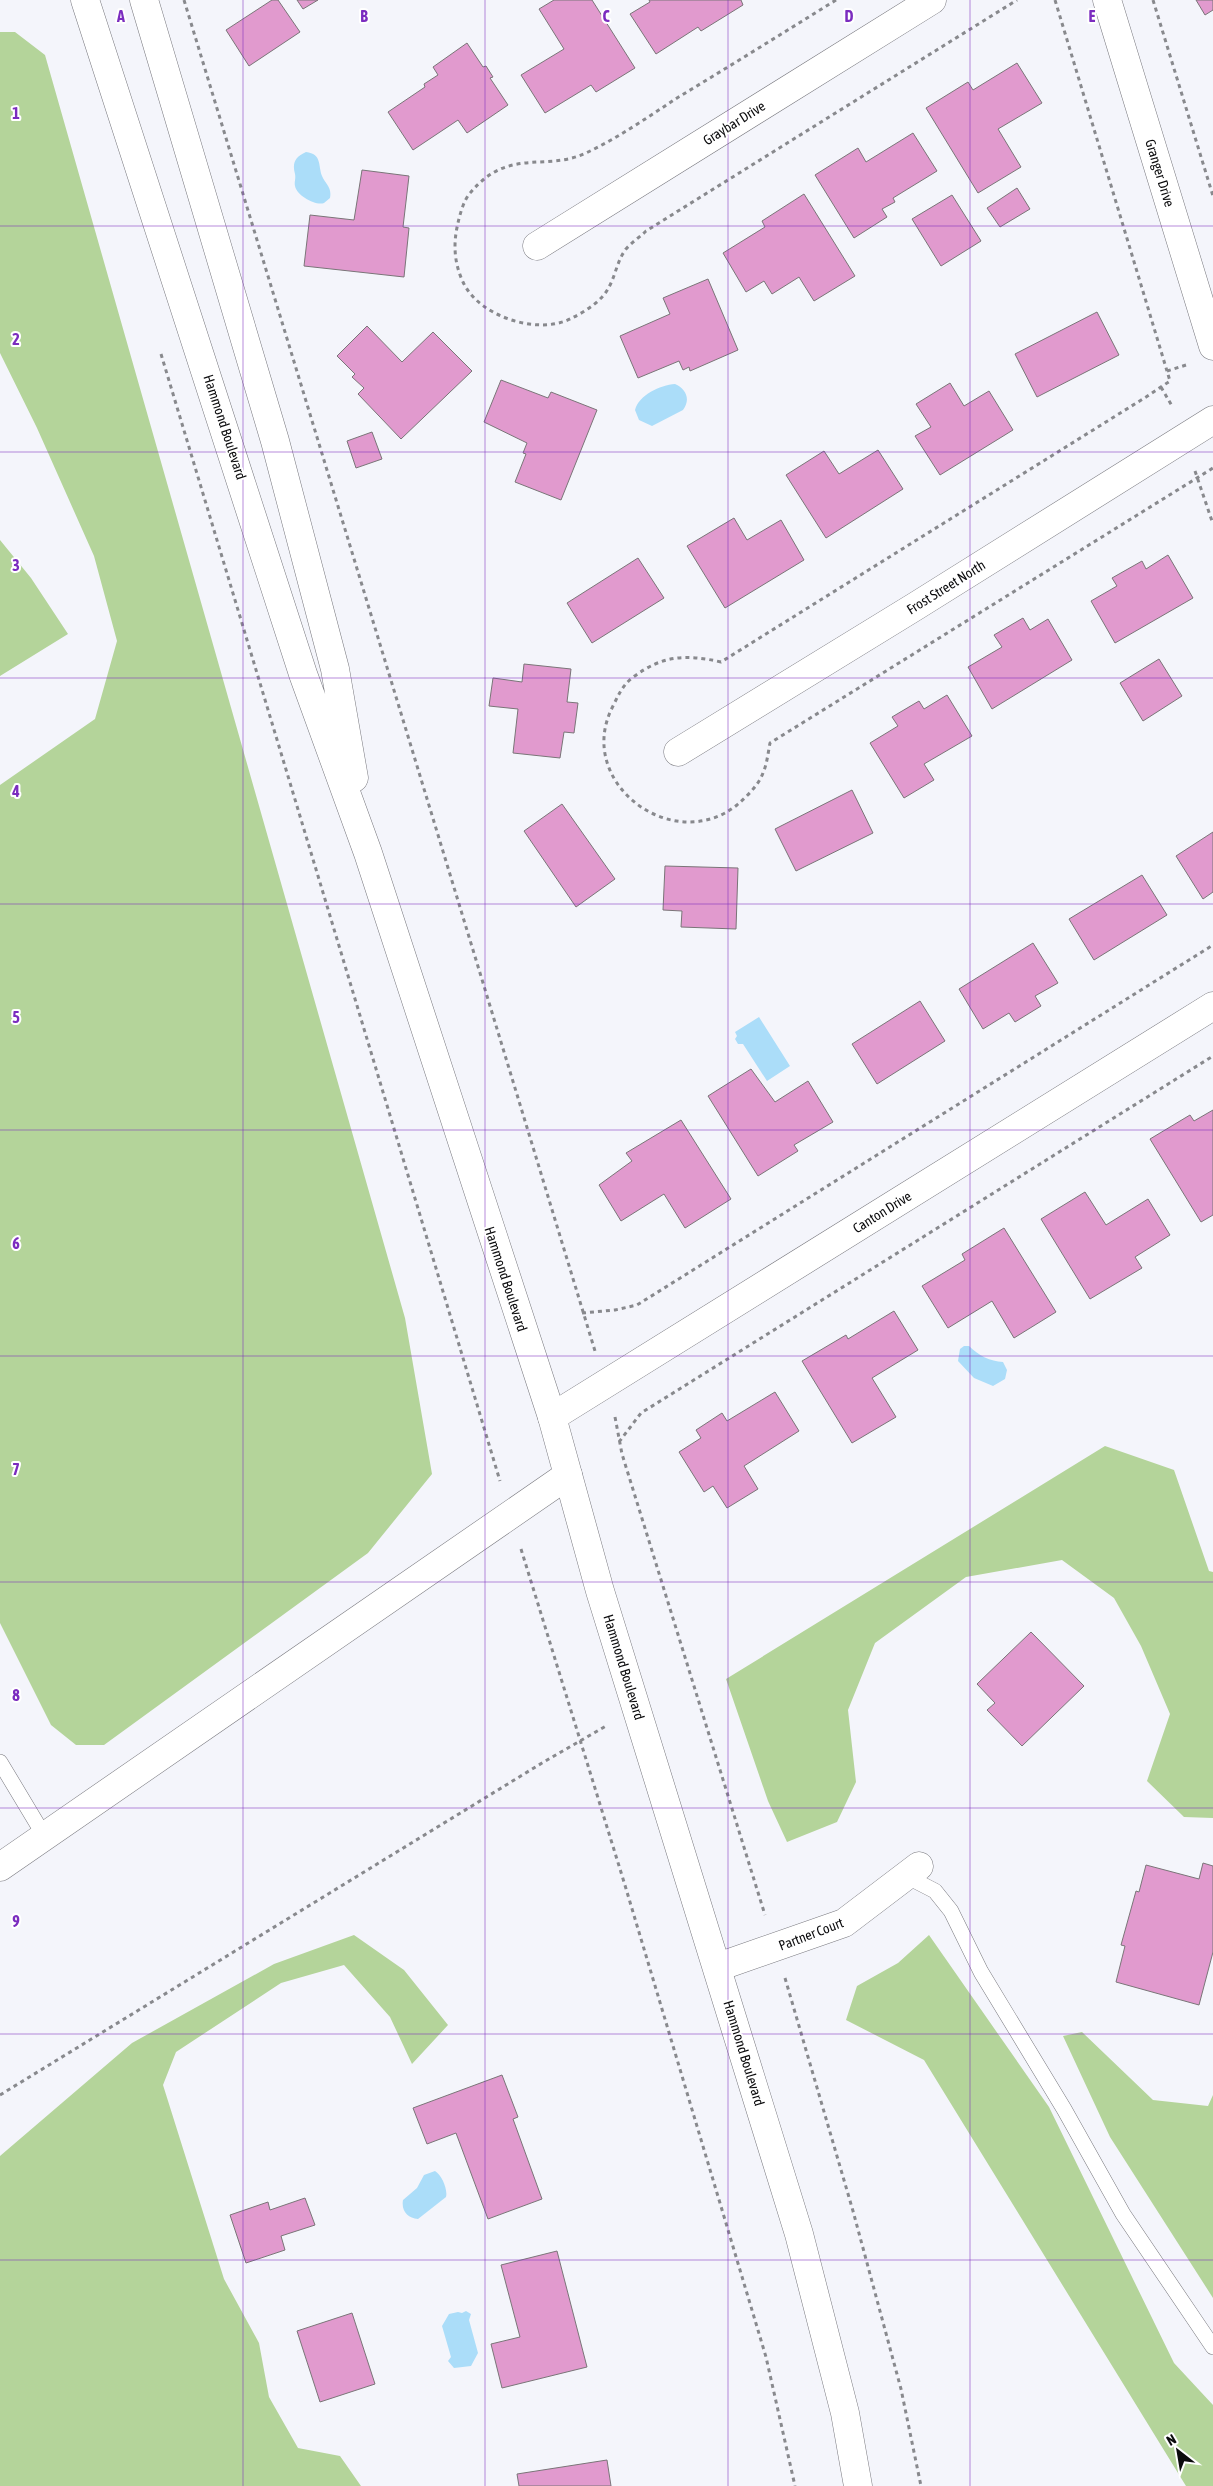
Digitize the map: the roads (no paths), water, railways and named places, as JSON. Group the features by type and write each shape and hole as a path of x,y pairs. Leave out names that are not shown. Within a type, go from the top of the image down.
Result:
{"street":[{"name":"Hammond Boulevard","path":"85,0 304,674 368,853 552,1417 600,1591 718,1967 798,2234 845,2413 858,2486"},
{"name":"Hammond Boulevard","path":"144,0 275,441 330,650 368,853"},
{"name":"Graybar Drive","path":"537,246 932,0"},
{"name":"Granger Drive","path":"1107,0 1213,346"},
{"name":"Frost Street North","path":"678,752 1213,420"},
{"name":"Canton Drive","path":"552,1417 1213,1006"},
{"path":"0,1867 568,1475"},
{"name":"Partner Court","path":"718,1967 844,1923 913,1871"}],"lane":[{"path":"0,1762 45,1837"},
{"path":"913,1871 935,1891 951,1911 981,1972 1064,2109 1123,2214 1213,2347"}],"water":[{"path":"306,152 315,155 317,158 322,176 329,189 330,198 321,204 307,199 296,190 294,164 299,156"},
{"path":"675,384 682,389 687,398 683,410 652,426 639,420 635,410 645,395 663,386"},
{"path":"759,1017 790,1066 767,1081 743,1044 738,1044 735,1039 737,1036 735,1032"},
{"path":"964,1346 969,1346 985,1357 1003,1362 1007,1370 1005,1379 993,1386 974,1378 958,1361 960,1349"},
{"path":"435,2171 444,2183 446,2197 418,2219 411,2217 404,2211 403,2200 417,2188 424,2175"},
{"path":"466,2311 471,2314 469,2320 478,2353 471,2366 454,2368 448,2361 451,2357 442,2326 449,2314"}]}
